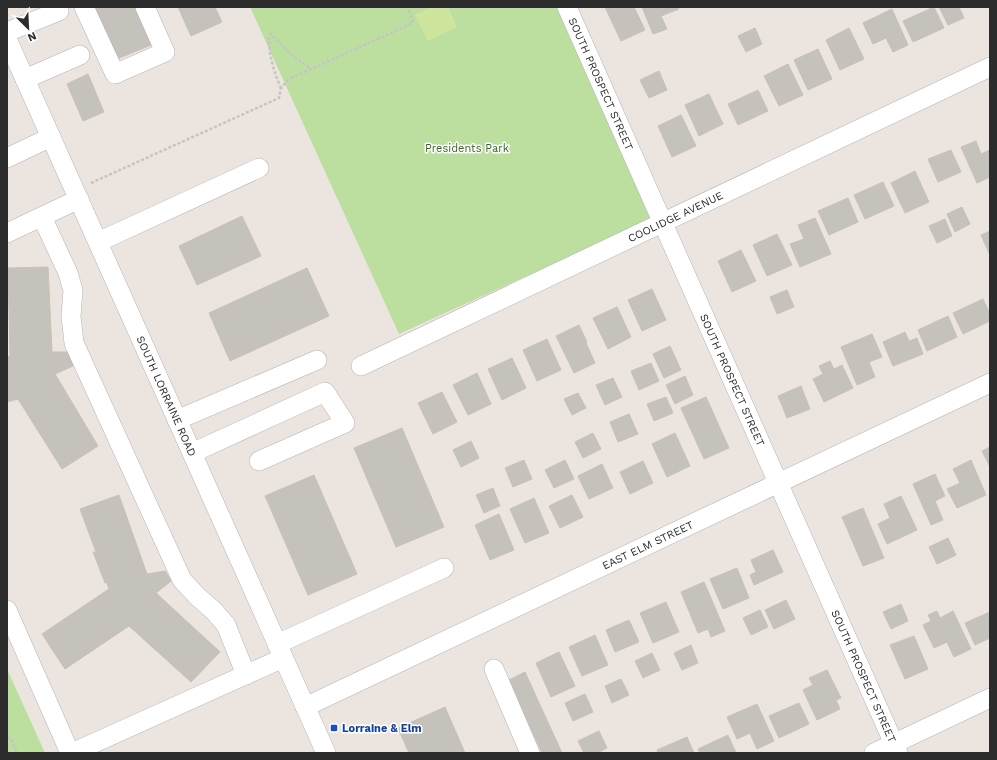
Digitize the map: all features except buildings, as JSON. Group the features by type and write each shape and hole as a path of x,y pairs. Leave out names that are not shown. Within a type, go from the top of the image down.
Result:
{"street":[{"path":"84,7 115,74 165,52 145,7"},
{"name":"SOUTH PROSPECT STREET","path":"567,7 896,748"},
{"path":"7,32 58,11"},
{"name":"SOUTH LORRAINE ROAD","path":"7,38 51,137 83,192 98,242 326,753"},
{"path":"25,79 80,55"},
{"name":"COOLIDGE AVENUE","path":"361,366 990,67"},
{"path":"7,158 51,137"},
{"path":"98,242 259,168"},
{"path":"7,233 42,217 83,192"},
{"path":"42,217 68,273 73,290 71,316 74,342 182,580 198,598 214,611 226,625 246,675"},
{"path":"177,420 318,360"},
{"name":"EAST ELM STREET","path":"305,706 990,382"},
{"path":"192,453 324,392 345,424 259,461"},
{"path":"7,610 71,753 246,675 280,651 444,568"},
{"path":"494,669 530,753"},
{"path":"874,753 896,748 990,698"}],"path":[{"path":"83,192 279,98 281,88 289,79 413,23 408,7"},
{"path":"281,88 274,69 268,41 269,35 271,34 292,55 312,69"},
{"path":"7,737 11,739 18,753"}],"green space":[{"name":"Presidents Park","path":"250,7 557,7 652,219 399,334"},
{"path":"431,7 448,7 457,27 428,41 415,15"},
{"path":"7,669 45,753 7,753"}],"place":[{"name":"Lorraine & Elm","path":"334,728"}]}
